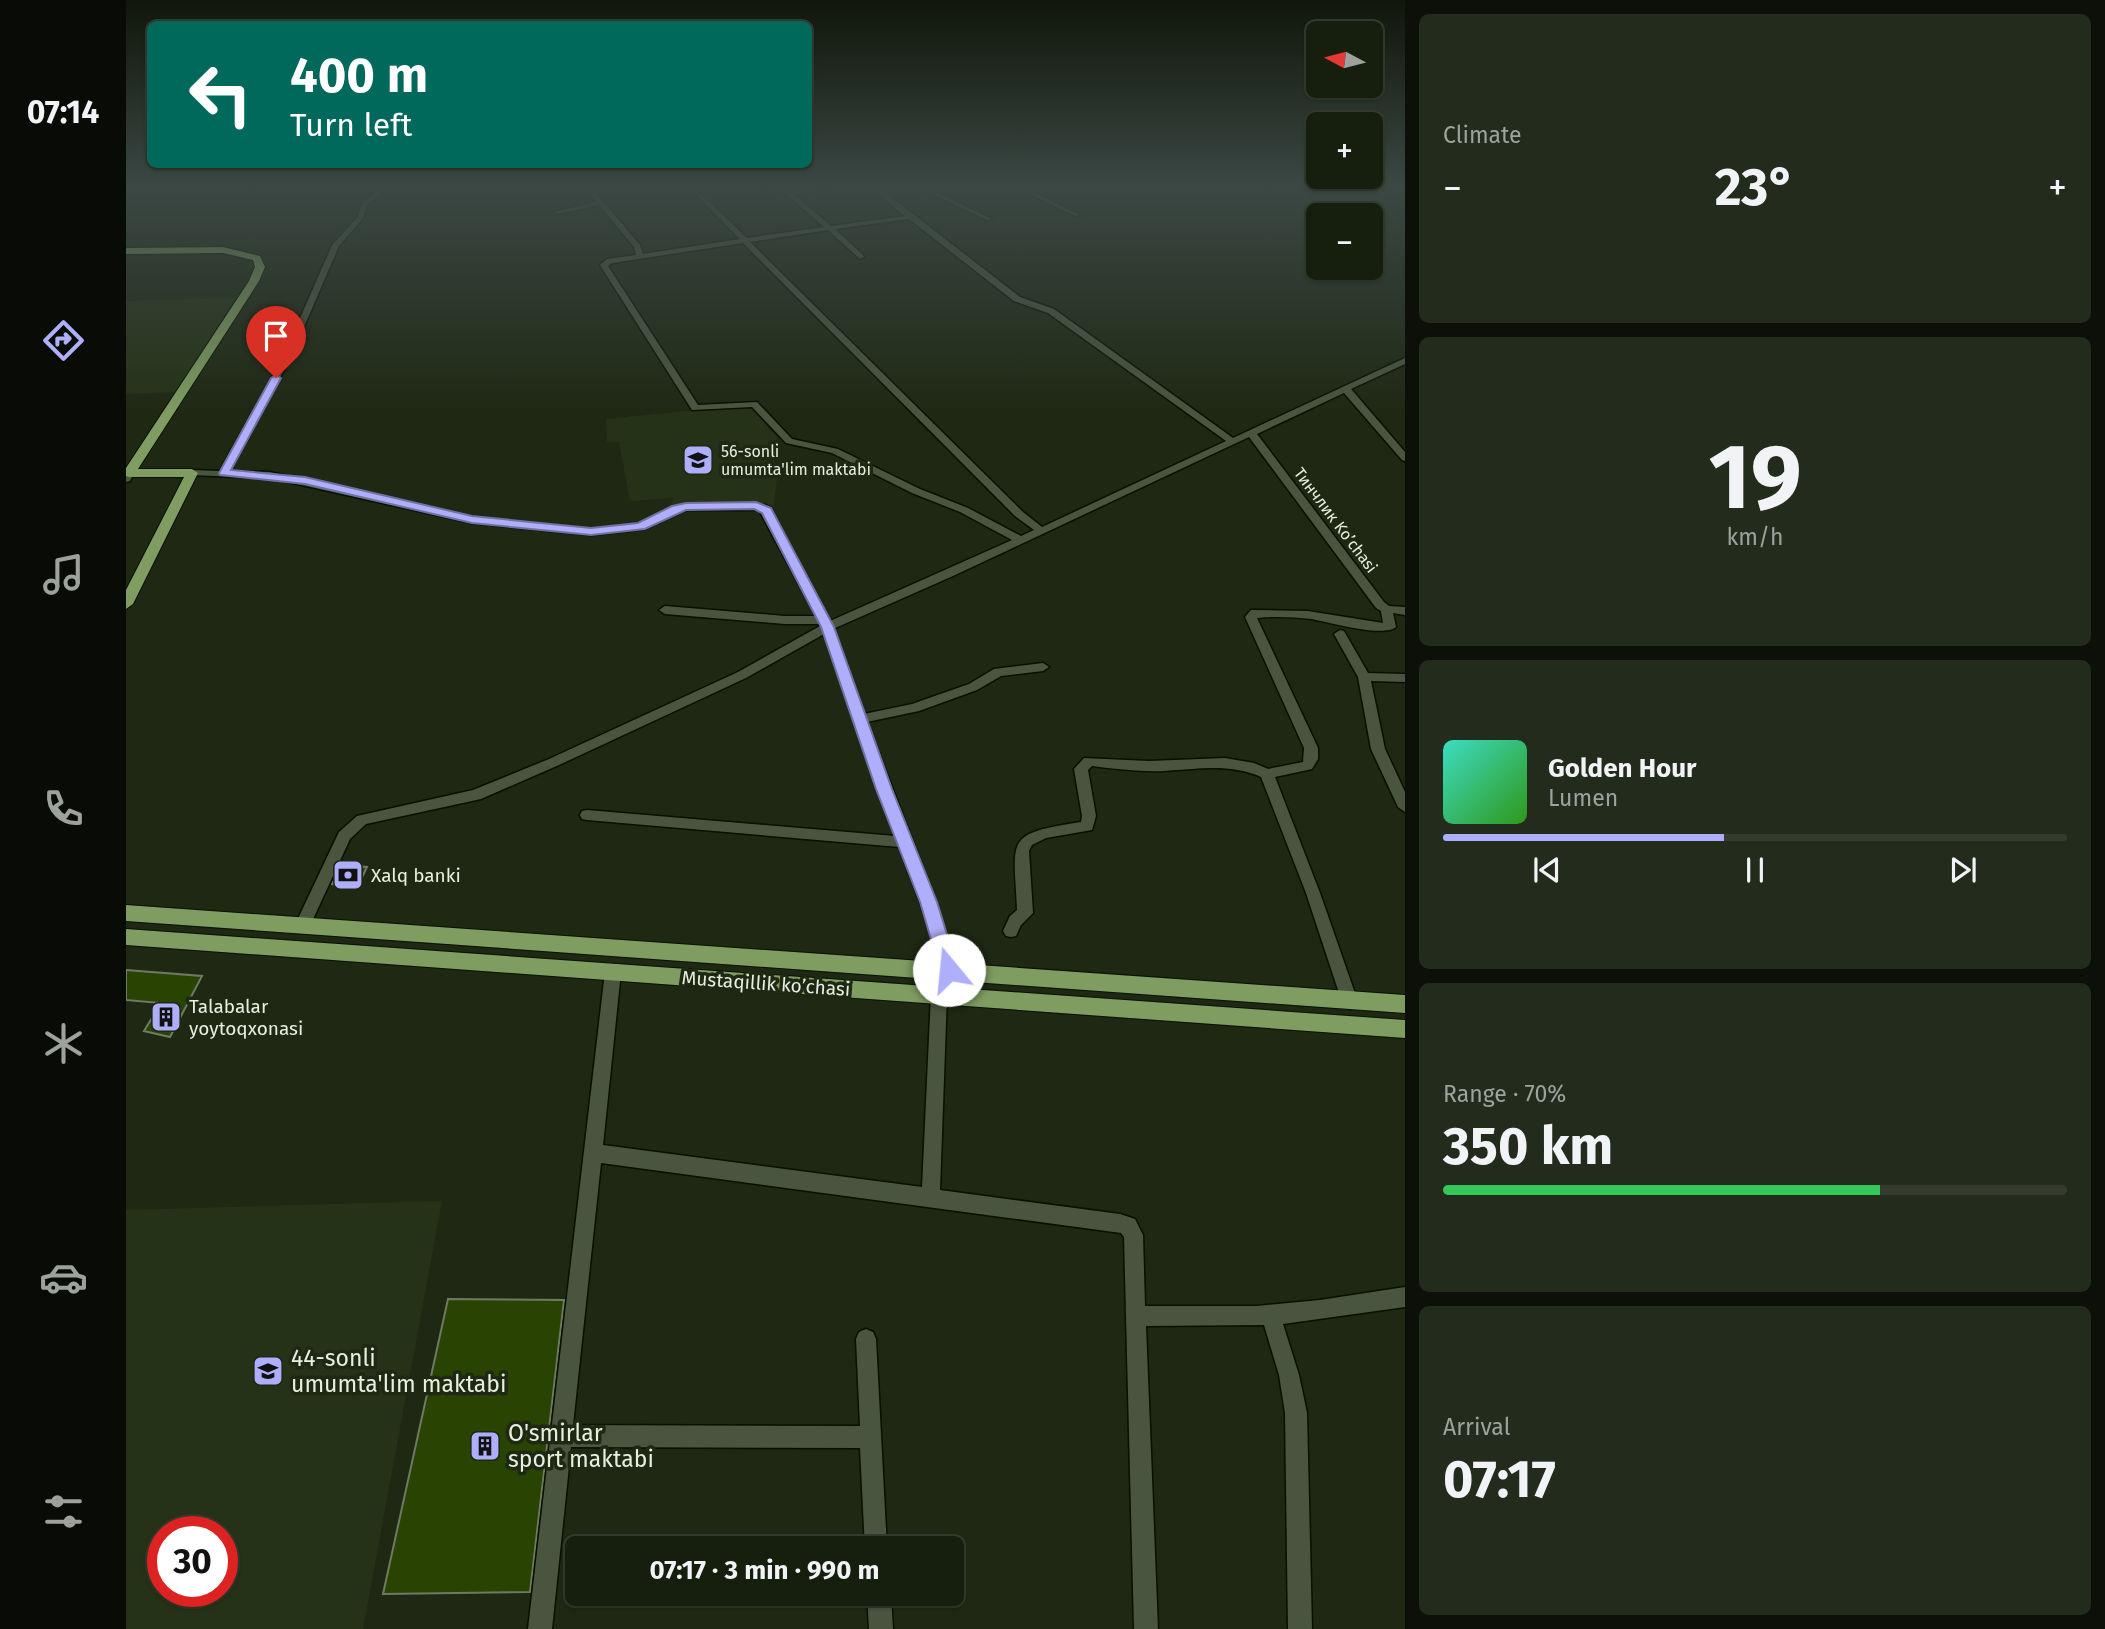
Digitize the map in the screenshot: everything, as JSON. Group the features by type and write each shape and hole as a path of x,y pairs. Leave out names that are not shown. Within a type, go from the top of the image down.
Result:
{"main road":[{"path":"130,475 254,281 260,267 258,262"},
{"path":"126,604 191,473 130,475"},
{"name":"Mustaqillik ko’chasi","path":"126,913 1405,1004"},
{"name":"Mustaqillik ko’chasi","path":"126,937 1405,1029"}],"street":[{"path":"224,473 286,357 328,262"},
{"path":"608,262 604,265 695,408 754,404 789,442 835,451 916,491 964,510 1021,541"},
{"path":"766,262 1019,514 1041,531"},
{"path":"969,262 1017,299 1051,311 1233,442"},
{"path":"303,925 344,836 362,820 476,795 742,675 826,623 1021,541 1405,361"},
{"path":"1346,389 1405,458"},
{"name":"Тинчлик Ko’chasi","path":"1251,433 1386,610"},
{"path":"191,473 271,475 472,520 591,532 641,527 676,509 686,507 762,507 779,533 826,623 928,902 949,970"},
{"path":"665,610 826,623"},
{"path":"1267,774 1307,766 1311,759 1311,748 1251,617 1255,613 1308,615 1377,627 1390,626 1386,610 1405,611"},
{"path":"1340,634 1364,677 1378,749 1405,807"},
{"path":"859,719 914,708 974,687 998,672 1044,667"},
{"path":"1364,677 1405,678"},
{"path":"1011,931 1015,921 1025,913 1022,850 1026,841 1044,833 1087,826 1089,816 1081,769 1089,761 1150,766 1223,763 1256,767 1267,774 1313,893 1350,1002"},
{"path":"587,815 905,842"},
{"path":"540,1629 612,972"},
{"path":"931,1196 939,995"},
{"path":"594,1153 931,1196 1128,1226 1133,1235 1137,1316 1146,1629"},
{"path":"1137,1316 1314,1311 1405,1297"},
{"path":"1269,1314 1289,1375 1296,1413 1296,1576 1300,1629"},
{"path":"866,1339 875,1536"},
{"path":"562,1436 869,1437"},
{"path":"880,1606 881,1629"}],"shaded area":[{"path":"235,298 177,392 126,394 126,301"},
{"name":"56-sonli umumta'lim maktabi","path":"749,405 781,442 772,443 777,478 774,505 747,502 671,504 674,498 630,501 619,442 607,442 606,419"},
{"name":"44-sonli umumta'lim maktabi","path":"442,1201 363,1629 126,1629 126,1210"}],"building":[{"name":"Xalq banki","path":"341,865 367,867 358,886 332,884"},
{"name":"Talabalar yoytoqxonasi","path":"126,970 202,976 170,1037 144,1031 161,1003 126,1000"},
{"name":"O'smirlar sport maktabi","path":"448,1299 564,1300 530,1592 383,1594"}],"place":[{"name":"56-sonli umumta'lim maktabi","path":"698,460"},
{"name":"Xalq banki","path":"348,875"},
{"name":"Talabalar yoytoqxonasi","path":"166,1017"},
{"name":"44-sonli umumta'lim maktabi","path":"268,1371"},
{"name":"O'smirlar sport maktabi","path":"485,1446"}],"route":[{"path":"276,378 224,473 271,475 305,481 472,520 591,532 641,527 669,512 686,507 756,506 767,511 827,627 884,789 928,902 949,970"}]}
